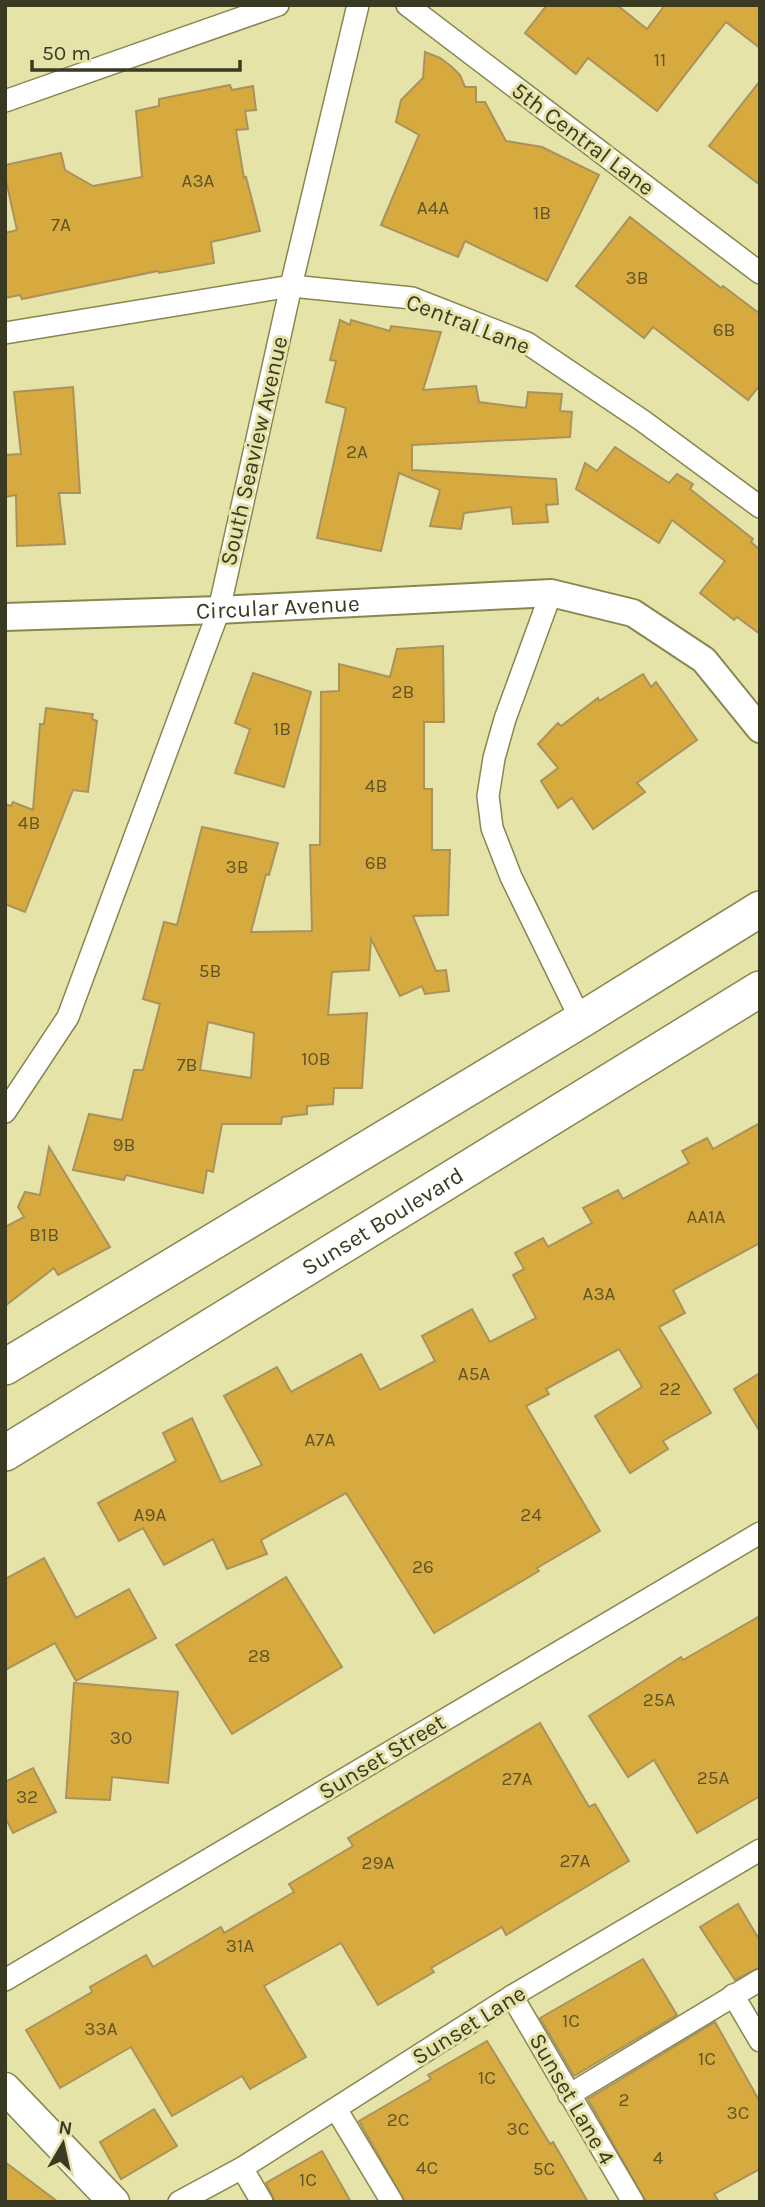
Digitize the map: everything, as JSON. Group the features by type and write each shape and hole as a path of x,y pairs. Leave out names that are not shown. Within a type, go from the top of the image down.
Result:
{"main road":[{"path":"5,1367 760,909"},
{"name":"Sunset Boulevard","path":"5,1453 760,989"},
{"path":"5,2088 114,2202"}],"street":[{"path":"5,101 278,5"},
{"name":"South Seaview Avenue","path":"5,1112 68,1017 219,610 291,286 358,5"},
{"name":"5th Central Lane","path":"407,5 760,273"},
{"name":"Central Lane","path":"5,333 291,286 412,299 527,343 643,421 760,507"},
{"path":"551,593 501,732 488,796 492,828 511,877 581,1020"},
{"name":"Circular Avenue","path":"5,617 219,610 551,593 633,613 704,660 760,729"},
{"name":"Sunset Street","path":"5,1980 760,1533"},
{"name":"Sunset Lane","path":"179,2202 242,2168 512,1996 760,1850"},
{"path":"569,2095 760,1980"},
{"path":"733,1995 760,2040"},
{"name":"Sunset Lane 4","path":"512,1996 633,2202"},
{"path":"336,2109 392,2202"},
{"path":"242,2168 262,2202"}],"building":[{"path":"547,5 617,5 647,29 665,5 760,5 760,48 726,22 657,111 588,58 576,74 525,33"},
{"path":"425,52 452,67 460,75 465,87 476,87 476,102 485,102 506,141 542,147 599,175 547,281 465,241 458,257 381,225 419,135 396,122 401,100 423,78"},
{"path":"760,81 760,185 709,146"},
{"path":"230,85 232,90 253,86 256,110 245,111 248,129 236,130 244,178 246,177 260,231 211,242 214,263 159,273 158,271 22,299 20,295 5,298 5,233 17,230 5,165 61,153 65,170 93,186 142,177 136,111 159,106 159,99"},
{"path":"630,217 721,288 723,286 760,314 760,385 748,400 653,327 644,338 576,286"},
{"path":"340,320 350,325 351,320 390,331 391,326 441,332 423,390 476,386 479,402 526,408 528,392 562,394 560,411 572,412 570,437 412,445 412,470 556,479 558,504 546,505 548,522 513,524 511,507 464,513 461,529 430,526 440,490 399,473 381,551 317,538 346,408 326,402 336,361 330,360"},
{"path":"73,387 80,493 59,493 65,544 17,546 16,495 5,497 5,455 21,454 14,392"},
{"path":"615,447 669,483 677,474 693,484 690,489 753,539 751,542 760,550 760,634 737,617 734,620 700,593 725,561 672,520 659,543 576,489 585,463 597,471"},
{"path":"443,646 444,722 424,722 424,789 432,789 432,850 450,850 448,915 413,916 436,971 446,970 449,991 425,994 422,986 400,996 371,939 369,970 332,972 328,1015 367,1013 362,1088 334,1088 333,1104 307,1106 307,1114 282,1117 281,1124 222,1124 213,1172 207,1170 203,1193 126,1175 124,1180 73,1170 89,1114 122,1120 134,1070 143,1070 160,1004 143,999 164,922 177,925 202,827 278,843 269,875 266,874 251,932 312,931 310,845 320,845 321,692 339,691 339,664 390,677 397,649","holes":["208,1022 254,1033 251,1078 200,1070"]},
{"path":"253,673 311,692 284,787 235,773 250,729 235,723"},
{"path":"643,674 651,687 656,682 697,740 637,783 645,792 593,829 572,798 558,808 541,781 558,768 538,744 558,723 561,726 598,698 599,701"},
{"path":"46,708 93,714 92,719 97,721 88,792 73,790 25,912 5,904 5,804 11,806 13,802 33,810 40,724 44,724"},
{"path":"760,1123 760,1243 673,1290 685,1313 659,1327 711,1413 663,1441 668,1449 630,1473 595,1416 642,1387 619,1349 546,1389 549,1394 526,1406 600,1531 537,1568 539,1571 434,1633 346,1493 261,1540 267,1554 227,1569 213,1539 164,1565 143,1528 119,1541 98,1503 176,1461 163,1433 192,1418 221,1482 262,1465 224,1396 277,1367 291,1392 361,1354 380,1390 435,1361 422,1336 472,1309 490,1342 536,1318 513,1275 524,1269 515,1253 543,1238 548,1247 592,1223 583,1208 618,1190 623,1199 689,1163 682,1151 707,1138 713,1149"},
{"path":"49,1147 110,1247 58,1275 54,1268 5,1306 5,1227 24,1217 18,1207 25,1192 40,1195"},
{"path":"760,1373 760,1432 734,1389"},
{"path":"44,1558 76,1618 129,1589 156,1638 76,1681 55,1643 5,1670 5,1579"},
{"path":"286,1577 342,1667 232,1734 176,1645"},
{"path":"760,1616 760,1796 697,1833 654,1760 628,1777 589,1716 681,1657 683,1660"},
{"path":"74,1683 178,1692 168,1783 112,1777 110,1800 66,1798"},
{"path":"540,1723 589,1807 595,1804 629,1861 506,1935 502,1927 431,1968 434,1972 378,2005 341,1943 264,1986 306,2057 250,2089 242,2076 172,2116 131,2047 60,2088 26,2030 92,1992 90,1987 146,1955 153,1967 221,1927 224,1933 294,1892 289,1884 353,1846 348,1838"},
{"path":"33,1768 56,1812 13,1833 5,1817 5,1782"},
{"path":"738,1904 760,1941 760,1967 735,1980 700,1927"},
{"path":"643,1959 677,2015 574,2076 540,2018"},
{"path":"715,2022 760,2102 760,2169 714,2194 719,2202 646,2202 588,2099"},
{"path":"487,2041 550,2144 553,2142 588,2202 405,2202 359,2121 431,2079 428,2075"},
{"path":"154,2109 177,2146 121,2179 100,2142"},
{"path":"322,2151 351,2202 275,2202 266,2183"},
{"path":"5,2162 58,2202 5,2202"}]}
